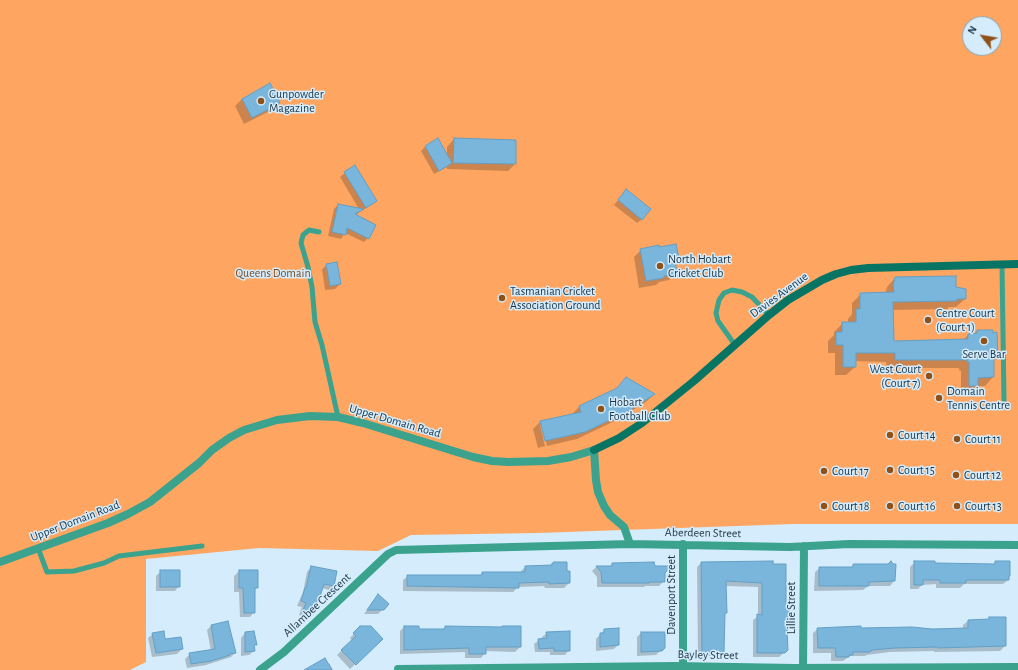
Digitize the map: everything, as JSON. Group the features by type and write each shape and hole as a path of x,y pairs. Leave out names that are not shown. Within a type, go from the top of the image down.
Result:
{"street":[{"name":"Davies Avenue","path":"594,450 619,438 642,423 694,381 769,315 788,300 822,280 851,270 894,267 1018,264"},
{"name":"Upper Domain Road","path":"0,562 108,523 128,514 150,502 199,463 212,450 229,438 244,430 266,422 291,417 310,416 338,418 381,427 473,457 492,461 548,461 571,457 594,450"},
{"path":"594,450 598,492 610,515 624,527 630,544"},
{"name":"Aberdeen Street","path":"388,554 396,550 630,544 804,546 849,544 1018,545"},
{"name":"Davenport Street","path":"683,544 683,668"},
{"name":"Lillie Street","path":"803,669 804,546"},
{"name":"Allambee Crescent","path":"260,670 284,652 388,554"},
{"name":"Bayley Street","path":"398,669 1018,668"}],"lane":[{"path":"319,232 309,230 303,235 301,243 312,287 315,322 322,345 338,418"},
{"path":"1002,264 1004,400"},
{"path":"735,345 718,321 716,313 719,300 724,293 732,290 752,296 769,315"},
{"path":"38,548 47,572 74,571 119,556 202,546"}],"green space":[{"name":"Queens Domain","path":"0,0 1018,0 1018,524 793,524 538,533 411,535 378,551 259,548 146,559 146,662 130,670 0,670"}],"building":[{"name":"Gunpowder Magazine","path":"270,83 280,103 252,118 242,99"},
{"path":"438,138 452,163 439,171 425,146"},
{"path":"454,138 516,140 516,164 453,163"},
{"path":"355,165 377,201 366,208 344,172"},
{"path":"626,189 651,209 642,220 618,200"},
{"path":"338,204 364,209 355,214 376,225 369,239 347,228 346,235 332,232"},
{"name":"North Hobart Cricket Club","path":"676,244 679,258 675,259 677,274 646,281 640,249 659,245 659,247"},
{"path":"337,262 341,284 330,286 326,264"},
{"path":"956,276 956,287 966,289 966,299 957,299 957,301 893,302 894,341 968,339 968,334 977,333 977,330 993,330 993,333 997,332 998,358 994,358 994,377 978,378 978,386 969,386 969,362 967,362 967,360 895,360 895,353 856,353 856,367 843,367 843,345 836,345 836,332 842,332 842,322 856,322 856,309 860,309 860,293 894,292 893,285 895,277"},
{"path":"626,377 655,394 627,412 585,432 545,441 540,421 581,412 579,406 617,388"},
{"path":"773,561 773,564 786,564 786,602 789,602 787,630 788,650 785,653 757,653 757,614 762,615 762,583 726,581 727,613 725,613 724,652 702,652 701,562"},
{"path":"891,561 893,564 896,564 895,581 869,582 869,586 819,586 819,567 853,567 853,564 888,564"},
{"path":"914,561 935,561 935,563 995,564 995,561 1010,561 1010,576 1009,580 966,580 966,583 940,583 940,580 923,580 923,585 914,585"},
{"path":"554,562 567,562 567,571 570,571 570,583 519,583 519,588 407,586 407,575 482,575 482,572 525,572 525,566 552,565"},
{"path":"654,562 655,566 671,566 665,573 665,582 602,583 601,572 596,566 612,566 612,563"},
{"path":"311,566 337,571 334,586 324,584 316,609 313,608 312,613 303,610 306,603 301,601 306,588"},
{"path":"160,570 180,570 180,587 160,587"},
{"path":"239,570 258,570 258,588 255,588 255,613 244,613 243,588 239,588"},
{"path":"378,594 389,604 384,610 367,610"},
{"path":"989,617 1006,617 1006,646 895,648 872,650 870,652 853,652 853,655 849,655 849,657 836,657 835,648 818,648 817,628 861,626 861,628 968,628 968,620 989,619"},
{"path":"228,621 236,653 211,661 191,664 189,653 215,649 211,625"},
{"path":"360,626 371,626 383,639 356,665 341,650 356,636 353,633"},
{"path":"404,626 419,626 419,629 445,629 445,626 521,626 521,647 486,647 486,654 469,654 469,648 404,650"},
{"path":"619,628 619,645 600,647 600,633 604,633 604,629"},
{"path":"164,631 165,639 181,637 183,649 156,653 152,633"},
{"path":"254,631 257,645 254,645 255,651 245,652 245,632"},
{"path":"570,631 570,651 554,651 554,648 539,649 538,639 547,638 546,632"},
{"path":"641,632 665,632 665,648 662,651 641,652"},
{"path":"325,658 332,670 304,670"}],"place":[{"name":"Gunpowder Magazine","path":"261,101"},
{"name":"North Hobart Cricket Club","path":"660,266"},
{"name":"Tasmanian Cricket Association Ground","path":"502,298"},
{"name":"Centre Court (Court 1)","path":"928,320"},
{"name":"Serve Bar","path":"984,341"},
{"name":"West Court (Court 7)","path":"929,376"},
{"name":"Domain Tennis Centre","path":"939,398"},
{"name":"Hobart Football Club","path":"601,409"},
{"name":"Court 14","path":"890,435"},
{"name":"Court 11","path":"957,439"},
{"name":"Court 15","path":"890,470"},
{"name":"Court 17","path":"824,471"},
{"name":"Court 12","path":"956,475"},
{"name":"Court 18","path":"824,506"},
{"name":"Court 16","path":"890,506"},
{"name":"Court 13","path":"957,506"}]}
